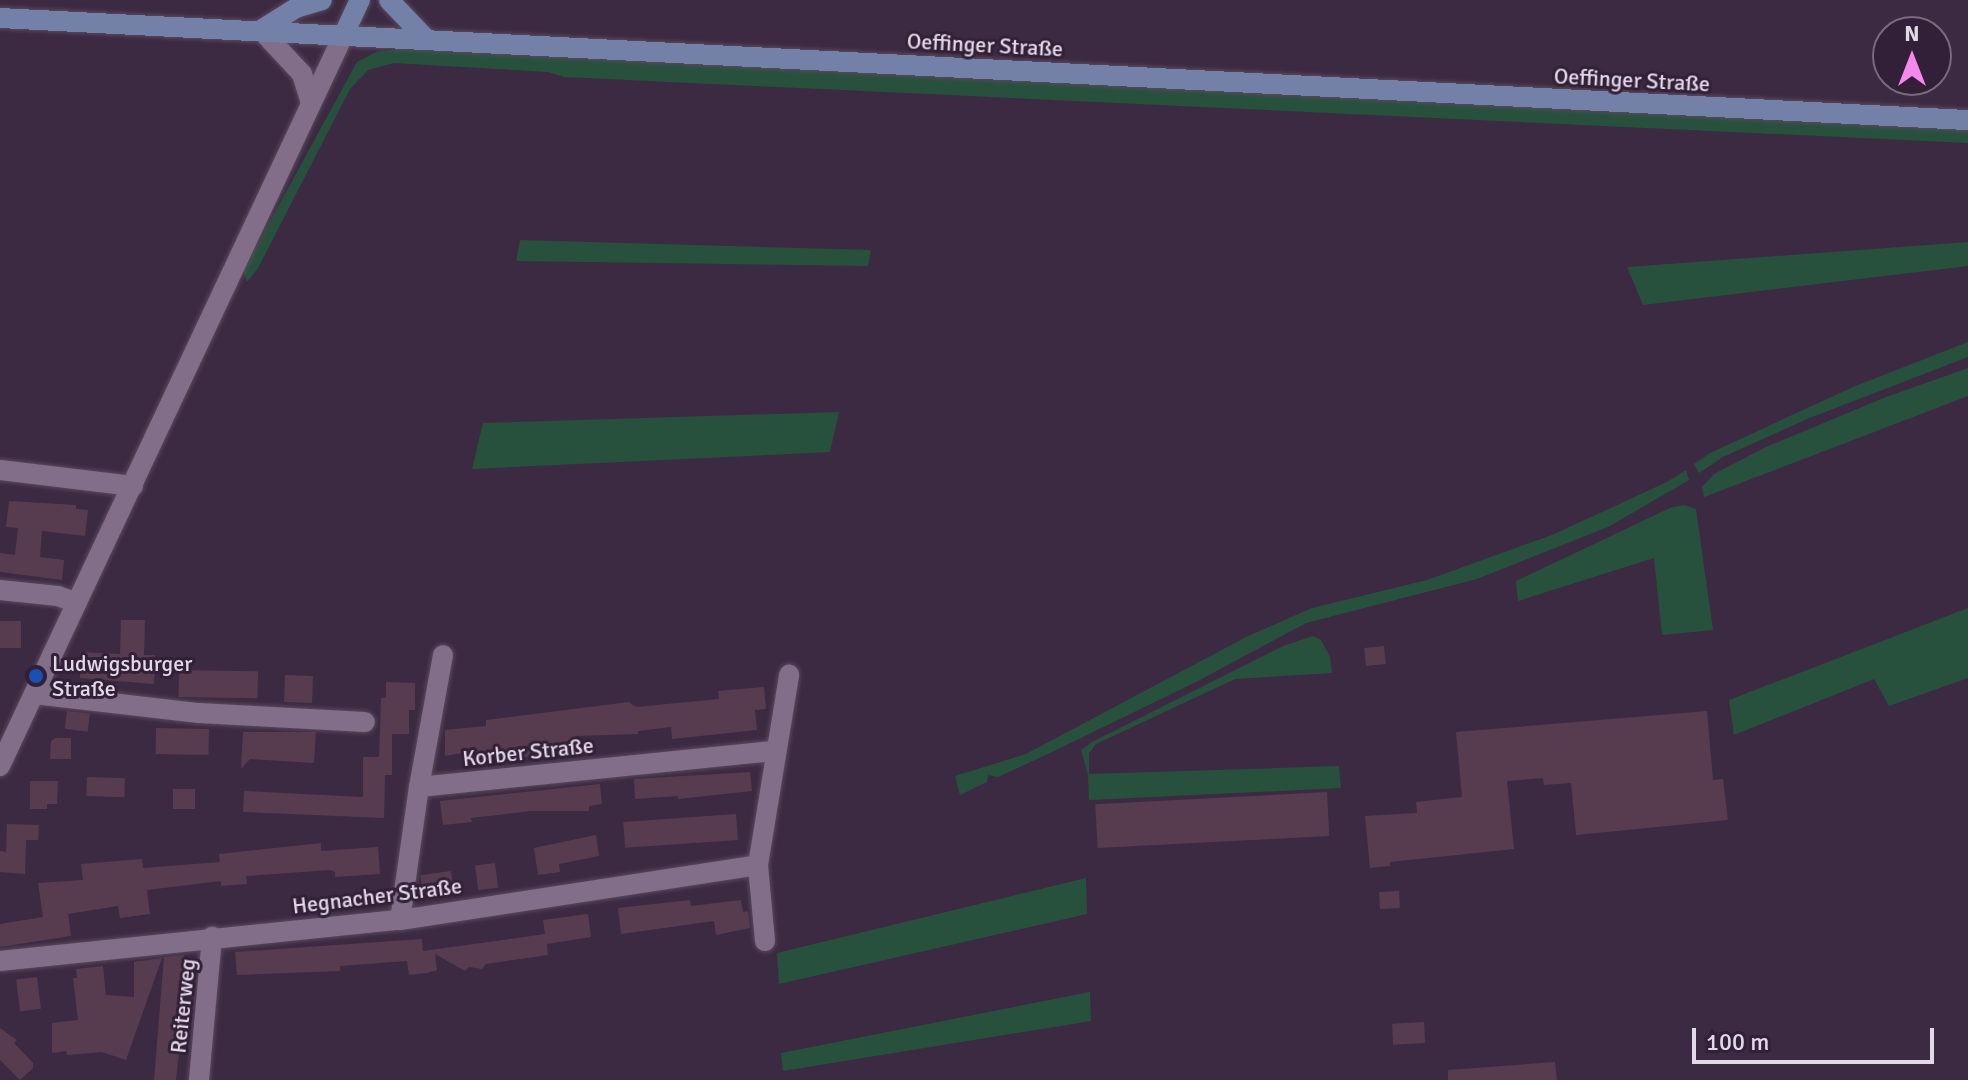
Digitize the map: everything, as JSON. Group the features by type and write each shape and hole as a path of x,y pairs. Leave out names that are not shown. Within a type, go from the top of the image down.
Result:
{"main road":[{"path":"261,30 296,8 322,0"},
{"path":"344,34 360,0"},
{"path":"389,0 425,38"},
{"name":"Oeffinger Straße","path":"0,18 1968,120"}],"street":[{"path":"261,30 273,47 291,60 302,74 311,104"},
{"path":"0,766 344,34"},
{"path":"0,470 133,486"},
{"path":"0,590 58,596 77,603"},
{"path":"400,920 419,787 443,655"},
{"path":"765,941 758,865 789,675"},
{"path":"34,694 50,699 199,713 365,722"},
{"name":"Korber Straße","path":"419,787 775,751"},
{"name":"Hegnacher Straße","path":"0,961 400,920 758,865"},
{"name":"Reiterweg","path":"199,1080 212,937"}],"green space":[{"path":"403,49 1968,126 1968,143 564,77 548,72 394,63 368,70 350,89 258,268 247,282 243,271 357,62 376,52"},
{"path":"520,240 871,250 868,266 516,261"},
{"path":"1968,242 1968,266 1643,305 1627,267"},
{"path":"1968,342 1968,357 1807,419 1723,457 1699,473 1694,464 1710,453 1853,387"},
{"path":"1968,368 1968,396 1704,497 1702,487 1714,474 1766,447 1886,397"},
{"path":"839,412 830,452 472,469 483,423"},
{"path":"1686,470 1689,480 1608,527 1477,579 1306,623 1198,681 1050,753 998,777 988,775 987,782 960,795 955,776 1026,754 1248,636 1312,608 1427,580 1552,535 1667,482"},
{"path":"1684,505 1696,509 1713,630 1662,635 1654,558 1518,601 1516,581 1670,508"},
{"path":"1968,608 1968,678 1889,706 1874,679 1734,735 1729,700"},
{"path":"1313,636 1321,640 1330,657 1332,673 1235,679 1096,744 1089,753 1089,774 1339,766 1341,788 1089,800 1088,775 1081,750 1283,646"},
{"path":"1086,878 1087,914 779,984 777,953"},
{"path":"1090,992 1091,1021 783,1071 781,1053"}],"building":[{"path":"9,501 76,505 76,509 88,510 85,536 42,531 40,557 64,560 62,580 0,572 0,553 15,555 18,528 6,527"},
{"path":"121,620 145,620 144,655 155,655 154,684 80,678 80,652 120,654"},
{"path":"0,621 21,621 21,648 0,648"},
{"path":"1384,646 1386,664 1366,666 1364,648"},
{"path":"179,670 258,671 258,698 179,697"},
{"path":"285,675 313,676 312,703 284,702"},
{"path":"386,682 415,683 415,710 409,710 409,734 392,734 392,775 385,775 384,818 243,812 244,791 363,797 363,757 379,757 381,698 386,698"},
{"path":"764,687 766,709 755,710 757,730 672,739 671,727 638,731 638,734 576,736 578,751 469,763 468,752 445,756 445,730 486,726 486,720 629,702 636,707 719,699 718,691"},
{"path":"67,711 90,714 88,732 65,729"},
{"path":"1707,711 1713,780 1723,779 1728,820 1576,835 1571,783 1544,785 1543,778 1507,781 1514,849 1390,862 1390,866 1370,868 1365,816 1417,813 1416,802 1462,797 1456,732"},
{"path":"156,728 209,729 209,755 156,754"},
{"path":"243,732 316,732 314,763 250,759 241,769"},
{"path":"71,738 71,759 50,759 51,741"},
{"path":"750,772 752,791 678,799 678,796 635,799 634,779"},
{"path":"87,777 125,778 124,797 86,796"},
{"path":"30,781 58,781 57,804 47,804 47,809 30,809"},
{"path":"600,784 602,804 589,806 589,811 531,811 471,818 472,822 443,825 440,801"},
{"path":"173,789 195,789 195,809 173,809"},
{"path":"1327,792 1329,836 1098,848 1095,804"},
{"path":"736,814 738,840 625,848 623,822"},
{"path":"7,824 39,825 38,840 26,840 25,874 0,872 0,851 6,852"},
{"path":"596,835 599,856 559,864 560,872 538,875 534,848"},
{"path":"321,843 321,851 378,847 380,874 335,877 335,872 330,870 246,876 247,884 221,886 221,881 147,890 150,914 120,918 118,906 68,914 71,936 0,947 0,924 43,917 38,883 83,880 81,864 142,859 143,868 220,862 219,854"},
{"path":"495,863 498,888 478,890 475,865"},
{"path":"451,871 454,893 423,897 420,875"},
{"path":"1399,891 1400,908 1380,909 1379,892"},
{"path":"690,900 691,906 741,900 743,912 748,911 750,928 716,935 714,921 621,934 618,908"},
{"path":"588,914 591,937 547,944 548,955 486,964 482,969 469,967 465,971 435,954 437,970 409,975 407,961 340,966 340,971 237,975 235,952 422,939 423,951 545,934 543,920"},
{"path":"184,955 186,987 176,1080 154,1080 164,957"},
{"path":"162,958 126,1060 102,1052 52,1053 52,1023 78,1020 73,978 77,978 76,969 103,966 106,995 134,997 134,962"},
{"path":"37,977 41,1009 20,1011 16,980"},
{"path":"1424,1022 1425,1043 1393,1045 1392,1024"},
{"path":"0,1028 17,1040 14,1043 33,1063 33,1068 20,1080 0,1060"},
{"path":"1555,1062 1557,1080 1448,1080 1448,1070"}],"place":[{"name":"Ludwigsburger Straße","path":"36,676"}]}
